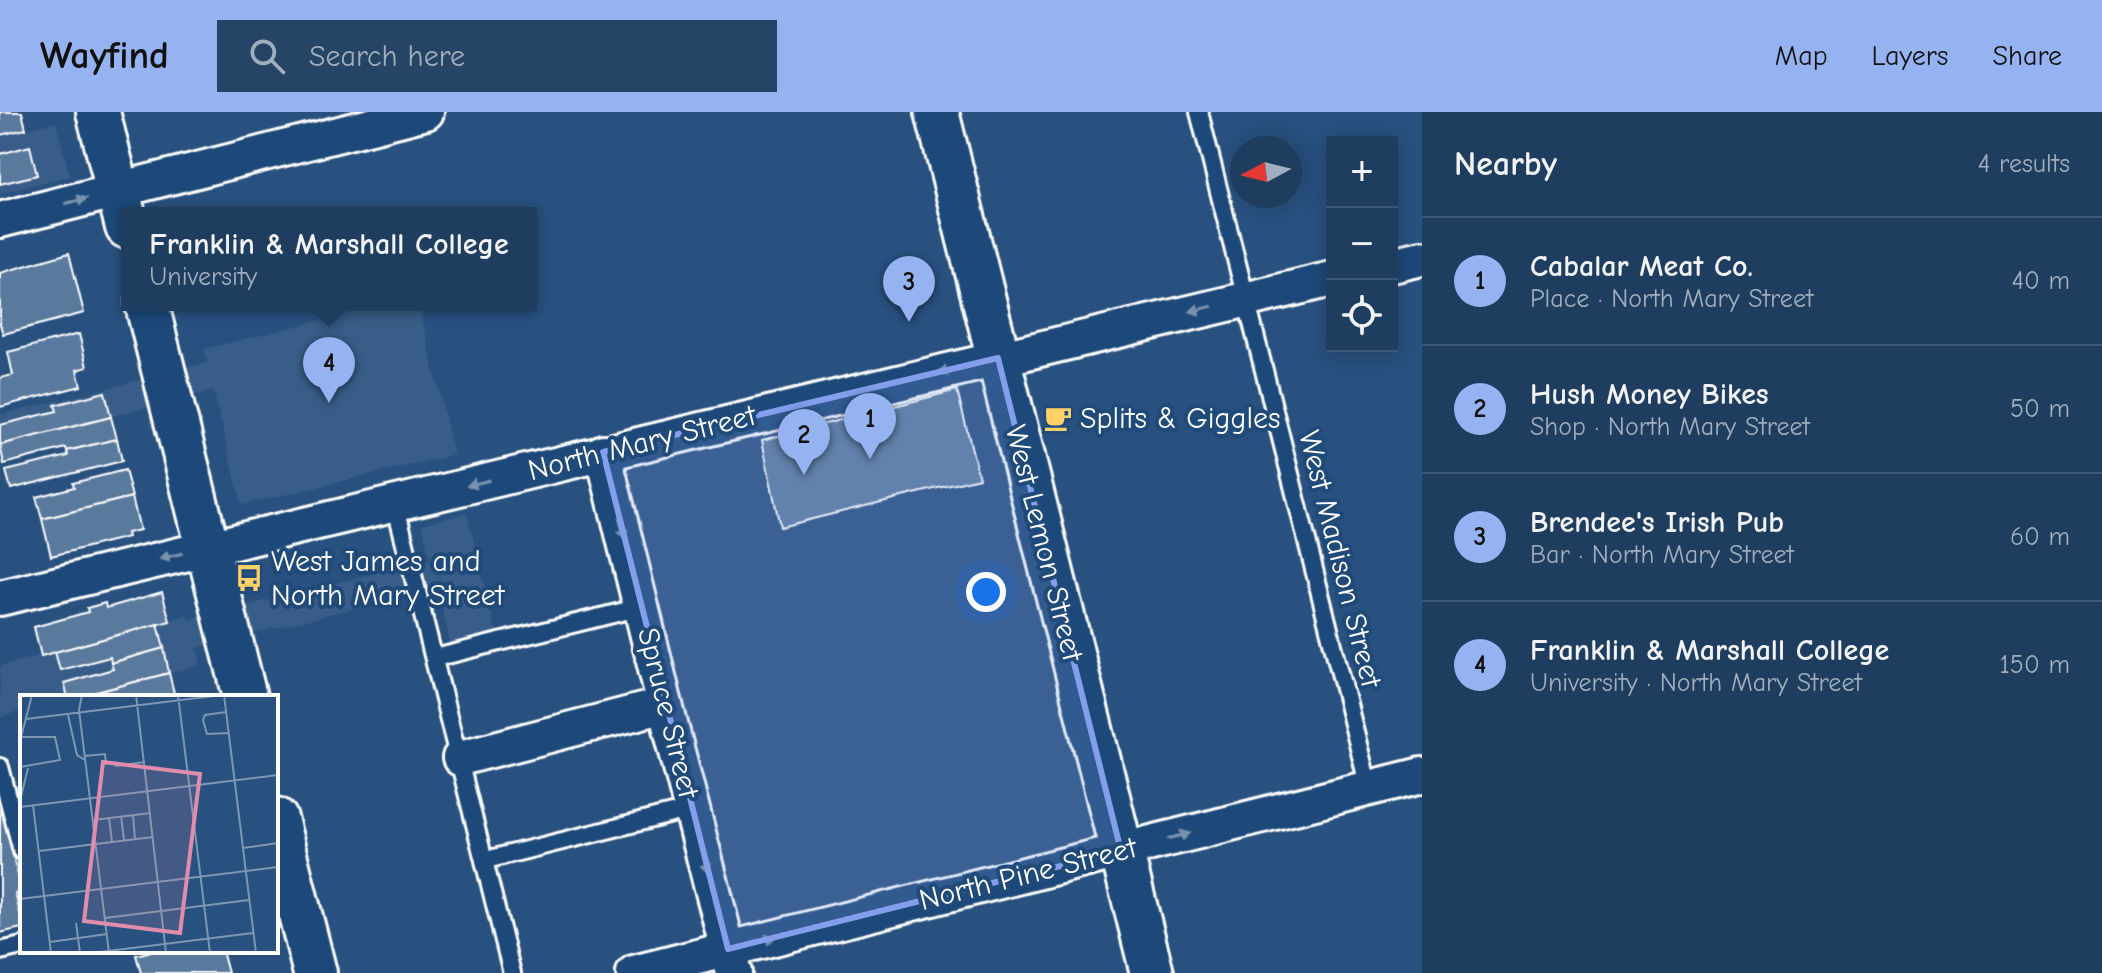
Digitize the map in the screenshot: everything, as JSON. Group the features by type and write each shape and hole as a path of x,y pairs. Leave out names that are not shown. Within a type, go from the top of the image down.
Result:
{"street":[{"path":"98,112 122,207"},
{"path":"128,207 426,112"},
{"name":"West Lemon Street","path":"937,112 1152,973"},
{"path":"0,220 121,209"},
{"path":"1398,264 1422,258"},
{"name":"North Mary Street","path":"0,598 1328,280"},
{"path":"149,311 245,695"},
{"name":"Spruce Street","path":"603,452 731,961"},
{"path":"460,758 665,705"},
{"name":"North Pine Street","path":"634,973 731,961 1121,851 1422,775"},
{"path":"278,827 315,973"}],"lane":[{"name":"West Madison Street","path":"1199,112 1369,788"},
{"path":"395,503 512,973"},
{"path":"435,658 641,607"},
{"path":"0,767 20,843"},
{"path":"486,860 692,809"},
{"path":"0,951 20,946"}],"highlighted area":[{"path":"998,358 1121,851 728,949 603,452"}],"shaded area":[{"path":"56,122 70,176 0,194 0,135"},
{"path":"358,311 420,311 454,455 242,505 213,391 0,444 0,415 207,363 204,349"},
{"path":"467,513 496,632 450,643 437,587 197,648 201,665 85,695 20,695 20,712 0,717 0,666 188,615 190,620 430,559 422,524"}],"building":[{"path":"0,112 22,112 26,129 0,135"},
{"path":"30,146 37,175 0,184 0,154"},
{"path":"69,253 84,313 3,334 0,324 0,273"},
{"path":"79,334 87,367 77,370 81,386 0,407 0,378 13,375 8,352"},
{"path":"957,390 979,478 780,527 762,440"},
{"path":"105,392 111,417 0,445 0,425 57,411 55,405"},
{"path":"111,417 117,439 4,464 0,445"},
{"path":"117,439 122,461 11,489 6,471 68,456 67,451"},
{"path":"125,470 132,497 42,519 36,497 74,487 73,483"},
{"path":"132,497 140,530 127,533 128,537 51,556 42,519"},
{"path":"162,592 170,621 41,656 34,627 88,612 87,608 105,603 106,608"},
{"path":"158,624 164,648 111,663 110,657 60,670 55,652"},
{"path":"164,648 169,673 86,695 67,695 64,683 113,669 111,663"},
{"path":"169,673 174,695 86,695"},
{"path":"0,803 20,883 20,892 15,893 20,928 0,933"},
{"path":"223,953 228,973 141,973 136,955"}],"place":[{"name":"Brendee's Irish Pub","path":"909,322"},
{"name":"Franklin & Marshall College","path":"329,403"},
{"name":"Splits & Giggles","path":"1058,418"},
{"name":"Cabalar Meat Co.","path":"870,459"},
{"name":"Hush Money Bikes","path":"804,475"},
{"name":"West James and North Mary Street","path":"249,578"}]}
